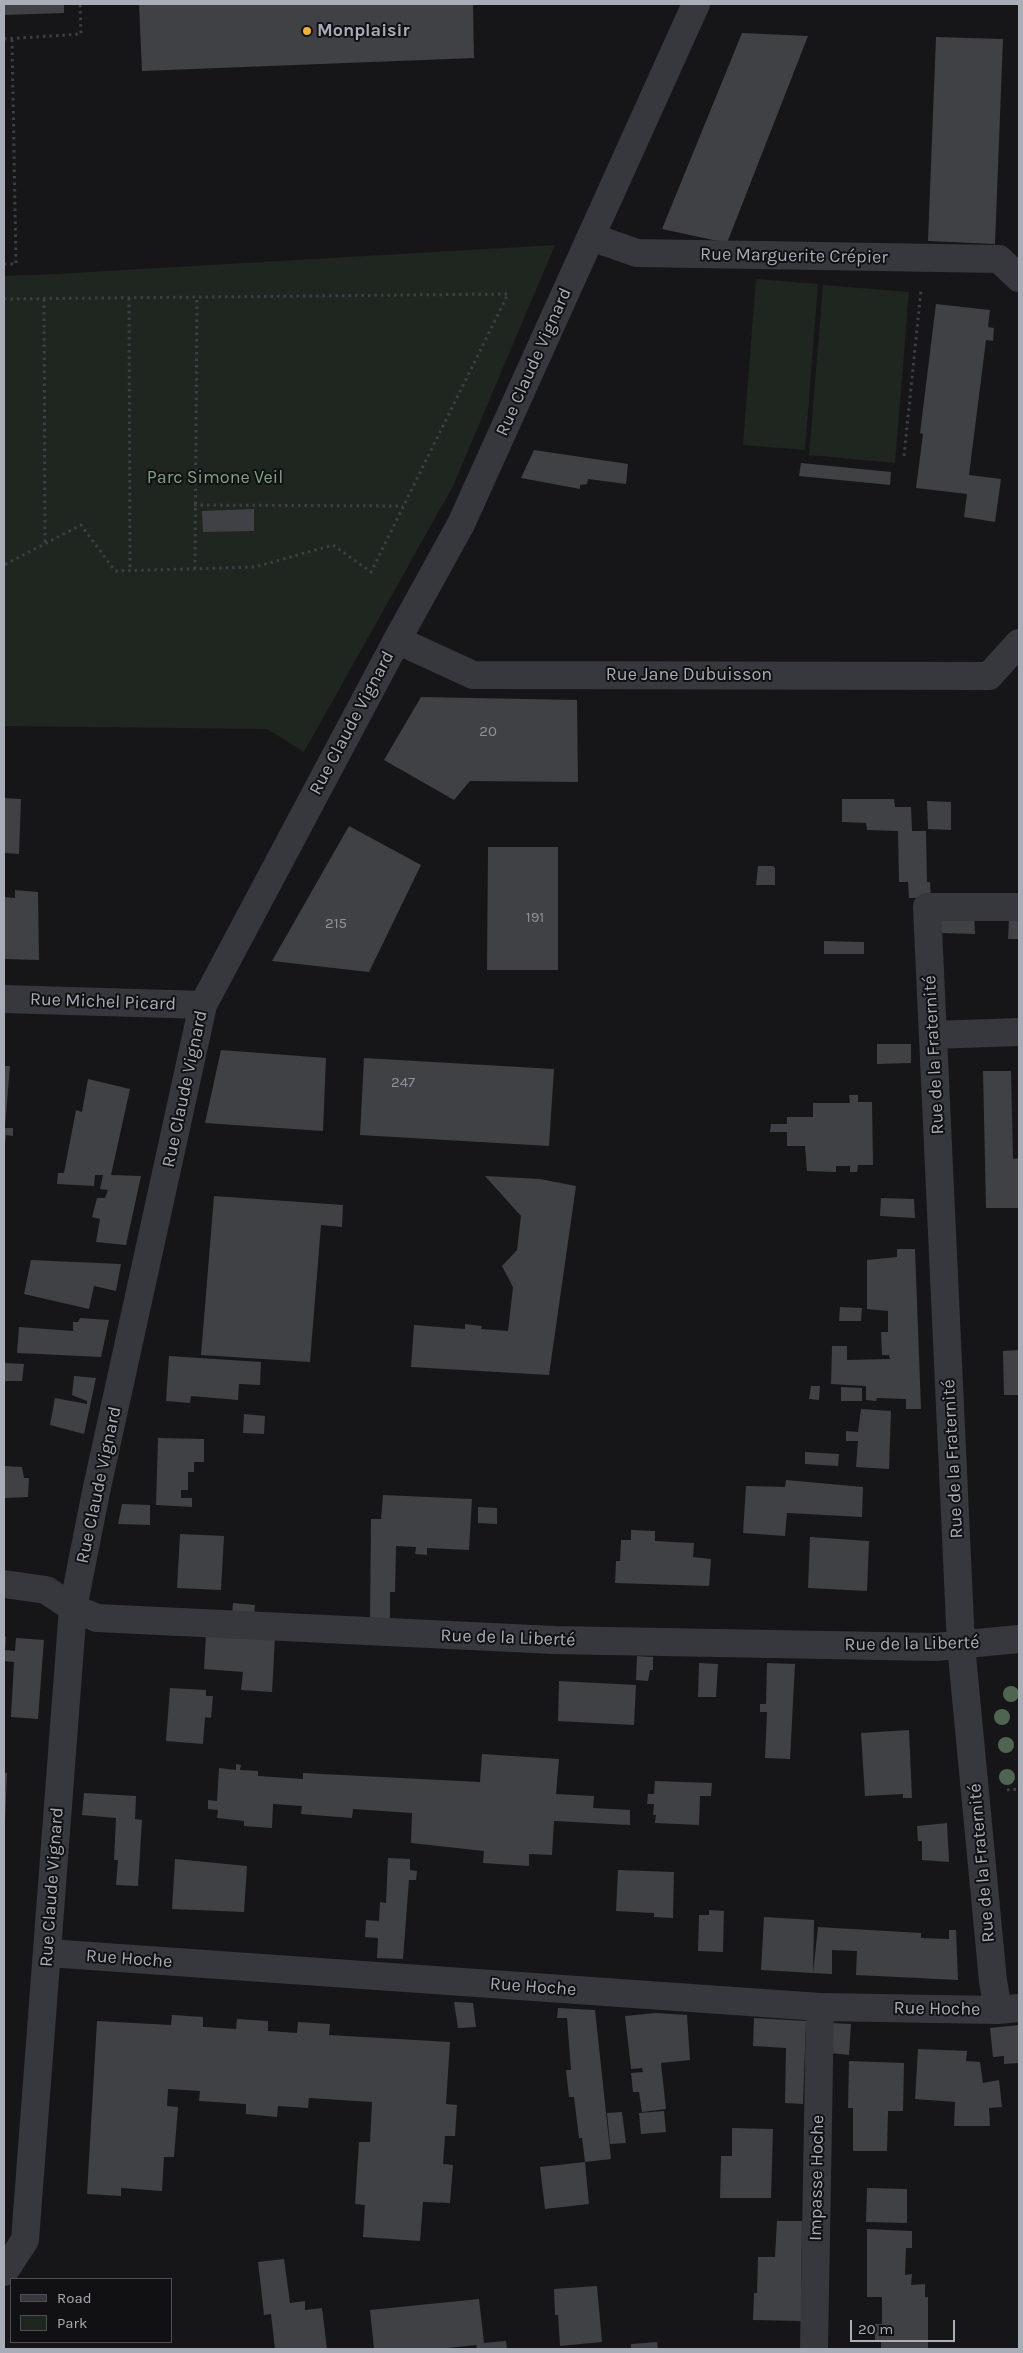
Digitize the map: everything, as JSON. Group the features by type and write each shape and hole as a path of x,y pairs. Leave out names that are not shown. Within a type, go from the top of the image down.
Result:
{"street":[{"name":"Rue Claude Vignard","path":"4,2272 25,2240 73,1608 96,1492 203,1005 396,640 461,524 696,4"},
{"name":"Rue Marguerite Crépier","path":"591,237 637,253 1000,259 1019,278"},
{"name":"Rue Jane Dubuisson","path":"396,640 473,674 989,676 1019,643"},
{"name":"Rue de la Fraternité","path":"1009,2009 993,1982 961,1645 927,907 1019,907"},
{"name":"Rue Michel Picard","path":"4,998 203,1005"},
{"path":"933,1035 1019,1032"},
{"name":"Rue de la Liberté","path":"4,1584 46,1590 73,1608 96,1618 554,1640 934,1647 1019,1639"},
{"name":"Rue Hoche","path":"48,1953 820,2007 1009,2009"},
{"name":"Impasse Hoche","path":"814,2349 820,2007"}],"path":[{"path":"4,39 81,34 80,4"},
{"path":"4,264 16,264 12,38"},
{"path":"904,456 922,281"},
{"path":"4,299 508,294 371,572 333,546 255,567 115,571 81,525 4,565"},
{"path":"195,569 197,297"},
{"path":"129,298 130,571"},
{"path":"44,299 45,544"},
{"path":"194,505 403,506"}],"green space":[{"name":"Parc Simone Veil","path":"555,245 453,486 304,752 267,729 4,726 4,276"},
{"path":"756,279 818,284 805,450 743,445"},
{"path":"823,285 909,292 895,463 809,455"}],"building":[{"path":"4,4 64,4 64,13 4,15"},
{"name":"Monplaisir","path":"139,4 473,4 474,58 142,71"},
{"path":"742,33 808,36 727,243 662,229"},
{"path":"936,37 1003,39 995,244 928,241"},
{"path":"936,304 990,310 988,327 994,328 993,341 986,340 969,475 1001,479 995,522 964,517 967,494 916,488 923,434 920,433"},
{"path":"534,450 628,464 626,484 588,479 587,484 580,485 580,489 521,478"},
{"path":"801,463 891,472 890,485 799,476"},
{"path":"254,509 254,531 203,532 202,511"},
{"path":"421,697 577,700 578,782 470,781 454,800 384,760"},
{"path":"4,798 21,799 19,854 4,853"},
{"path":"842,799 894,799 895,807 911,807 912,831 926,831 927,882 930,882 931,898 909,898 908,882 899,882 898,831 867,830 866,823 842,822"},
{"path":"927,801 951,802 951,830 928,829"},
{"path":"349,826 421,865 369,972 272,961"},
{"path":"488,847 558,847 558,970 487,970"},
{"path":"758,866 773,866 775,868 775,885 756,885"},
{"path":"15,890 38,892 39,960 4,959 4,897 15,898"},
{"path":"1019,912 1019,939 1008,939 1009,919"},
{"path":"940,913 974,913 975,934 942,933"},
{"path":"824,941 864,942 864,954 824,954"},
{"path":"877,1044 911,1044 911,1063 877,1064"},
{"path":"221,1050 326,1058 323,1131 205,1123"},
{"path":"364,1058 554,1069 549,1146 360,1135"},
{"path":"4,1066 10,1066 5,1127 4,1127"},
{"path":"983,1071 1011,1071 1013,1159 1019,1158 1019,1208 986,1208"},
{"path":"88,1079 130,1089 111,1175 141,1176 126,1245 96,1242 100,1219 92,1217 97,1198 105,1198 108,1190 100,1189 103,1175 95,1175 94,1186 57,1184 58,1173 64,1173 76,1110 82,1112"},
{"path":"849,1095 858,1095 858,1102 872,1102 873,1165 858,1165 857,1172 850,1172 850,1166 836,1166 836,1172 807,1171 805,1146 787,1146 787,1132 770,1132 771,1124 787,1124 787,1117 813,1117 813,1103 850,1103"},
{"path":"4,1128 13,1128 13,1136 6,1135 5,1144"},
{"path":"485,1176 540,1179 576,1186 549,1375 411,1367 414,1325 465,1329 465,1324 482,1326 481,1329 508,1331 513,1287 502,1266 517,1250 521,1216"},
{"path":"214,1196 343,1205 342,1227 321,1225 310,1362 201,1355"},
{"path":"881,1198 914,1199 915,1218 880,1216"},
{"path":"897,1249 915,1249 921,1409 906,1409 906,1399 877,1398 876,1401 866,1400 866,1386 831,1384 832,1346 847,1346 847,1360 890,1359 889,1355 882,1355 881,1332 888,1332 888,1311 867,1309 867,1260 897,1257"},
{"path":"31,1260 121,1264 116,1291 94,1286 89,1309 24,1294"},
{"path":"840,1307 862,1308 861,1321 839,1321"},
{"path":"80,1318 109,1320 101,1357 17,1353 19,1327 73,1331 73,1322 78,1322"},
{"path":"1019,1350 1019,1395 1004,1395 1003,1351"},
{"path":"169,1356 261,1362 260,1385 239,1384 238,1400 191,1396 190,1403 166,1401"},
{"path":"4,1363 24,1364 22,1381 4,1381"},
{"path":"74,1376 96,1378 84,1434 50,1425 55,1398 87,1404 87,1401 72,1395"},
{"path":"811,1386 820,1386 819,1400 809,1399"},
{"path":"841,1387 862,1388 862,1401 841,1401"},
{"path":"861,1409 891,1411 889,1469 856,1467 858,1441 846,1441 846,1431 858,1432"},
{"path":"244,1414 265,1416 264,1434 243,1433"},
{"path":"158,1438 204,1439 204,1462 194,1462 194,1472 188,1472 188,1490 181,1490 181,1498 192,1498 192,1507 156,1505"},
{"path":"805,1452 839,1454 838,1466 805,1464"},
{"path":"4,1466 22,1467 24,1478 29,1478 28,1497 4,1498"},
{"path":"786,1480 863,1487 862,1517 787,1513 785,1536 743,1533 746,1486 785,1487"},
{"path":"383,1495 472,1499 469,1550 427,1548 427,1555 415,1554 416,1547 396,1546 395,1592 390,1592 390,1624 370,1623 371,1519 381,1519"},
{"path":"122,1504 150,1505 150,1525 118,1524"},
{"path":"478,1507 497,1508 497,1524 478,1523"},
{"path":"631,1530 655,1531 655,1541 694,1543 693,1557 711,1559 709,1586 615,1583 616,1561 620,1561 621,1540 631,1540"},
{"path":"180,1534 224,1536 221,1590 177,1588"},
{"path":"810,1537 869,1541 867,1591 808,1588"},
{"path":"233,1603 255,1605 254,1616 232,1616"},
{"path":"206,1634 275,1637 272,1692 241,1690 243,1672 204,1669"},
{"path":"4,1636 6,1637 5,1650 15,1651 16,1638 44,1640 38,1719 11,1717 14,1662 4,1661"},
{"path":"637,1656 653,1657 653,1670 650,1670 648,1681 636,1680"},
{"path":"699,1663 718,1664 716,1697 698,1697"},
{"path":"767,1663 795,1664 790,1759 765,1758 767,1712 760,1712 760,1704 766,1704"},
{"path":"559,1681 636,1685 634,1725 558,1721"},
{"path":"170,1688 206,1690 206,1696 213,1696 211,1718 205,1717 203,1744 166,1741"},
{"path":"909,1730 912,1798 903,1798 903,1794 865,1796 861,1733"},
{"path":"482,1754 559,1759 556,1794 594,1796 593,1808 630,1810 630,1825 554,1821 552,1855 529,1854 529,1866 483,1863 484,1851 411,1843 412,1813 353,1809 352,1818 301,1814 302,1806 273,1804 272,1828 244,1826 244,1821 217,1818 218,1810 208,1809 208,1800 217,1801 219,1768 236,1770 236,1764 241,1765 240,1770 258,1771 258,1776 303,1779 303,1773 480,1782"},
{"path":"4,1773 7,1773 5,1822 4,1822"},
{"path":"655,1781 712,1783 711,1796 700,1796 699,1825 655,1823 656,1815 653,1815 654,1804 647,1804 648,1794 654,1794"},
{"path":"84,1793 136,1796 135,1819 142,1820 138,1886 116,1885 118,1860 114,1860 116,1818 82,1815"},
{"path":"947,1823 949,1862 922,1860 922,1841 918,1841 917,1826"},
{"path":"388,1858 410,1859 410,1870 417,1871 416,1880 409,1880 403,1959 377,1958 378,1938 365,1937 366,1920 379,1921 380,1902 386,1903"},
{"path":"175,1859 247,1866 244,1912 172,1909"},
{"path":"618,1870 674,1872 673,1918 654,1917 654,1913 616,1911"},
{"path":"709,1910 724,1911 723,1952 698,1951 699,1915 709,1915"},
{"path":"764,1917 814,1920 813,1973 761,1970"},
{"path":"818,1927 921,1933 921,1938 949,1939 949,1930 956,1930 958,1980 856,1975 857,1951 832,1950 832,1974 813,1973"},
{"path":"454,2002 473,2003 476,2027 458,2028"},
{"path":"558,2008 595,2010 611,2159 585,2162 582,2138 579,2138 574,2097 569,2097 566,2070 571,2070 567,2018 557,2018"},
{"path":"656,2013 687,2015 690,2060 661,2063 666,2109 642,2112 639,2092 633,2092 631,2073 643,2072 642,2068 631,2069 625,2016"},
{"path":"172,2015 203,2017 203,2027 236,2029 237,2019 268,2021 268,2031 297,2033 298,2022 330,2024 329,2035 450,2042 446,2104 457,2105 455,2136 445,2136 443,2164 453,2165 450,2203 423,2202 420,2241 363,2237 365,2205 355,2204 359,2142 370,2142 372,2102 309,2098 308,2108 278,2106 277,2117 246,2114 246,2104 199,2101 200,2091 168,2089 167,2106 178,2107 174,2157 164,2157 162,2191 121,2188 121,2196 87,2194 97,2021 171,2025"},
{"path":"754,2018 806,2021 803,2104 785,2103 786,2048 753,2046"},
{"path":"831,2023 851,2024 849,2055 831,2053"},
{"path":"1019,2025 1019,2063 1004,2064 1004,2056 993,2057 990,2028"},
{"path":"918,2049 967,2051 966,2061 980,2062 983,2083 999,2080 1002,2107 989,2108 990,2126 954,2126 955,2102 915,2099"},
{"path":"849,2061 904,2063 903,2111 888,2111 887,2151 853,2151 853,2108 848,2108"},
{"path":"664,2111 666,2132 641,2134 639,2113"},
{"path":"622,2112 626,2143 610,2144 607,2113"},
{"path":"732,2128 773,2129 771,2198 720,2198 721,2156 732,2156"},
{"path":"585,2162 589,2204 545,2209 540,2167"},
{"path":"867,2188 907,2189 907,2223 866,2222"},
{"path":"777,2221 802,2221 801,2321 753,2320 754,2293 757,2293 758,2257 775,2257"},
{"path":"867,2229 912,2231 912,2248 906,2248 905,2275 912,2274 911,2285 925,2284 925,2297 928,2297 928,2349 881,2349 881,2341 875,2340 875,2324 882,2324 882,2297 867,2297"},
{"path":"284,2259 290,2303 305,2301 305,2310 322,2308 327,2349 275,2349 271,2314 264,2315 258,2262"},
{"path":"597,2286 602,2342 560,2346 558,2315 555,2315 554,2289"},
{"path":"479,2299 484,2343 506,2341 507,2349 477,2349 476,2345 437,2349 374,2349 370,2310"},
{"path":"657,2342 658,2349 631,2349 631,2344"}],"place":[{"name":"Monplaisir","path":"307,31"}]}
